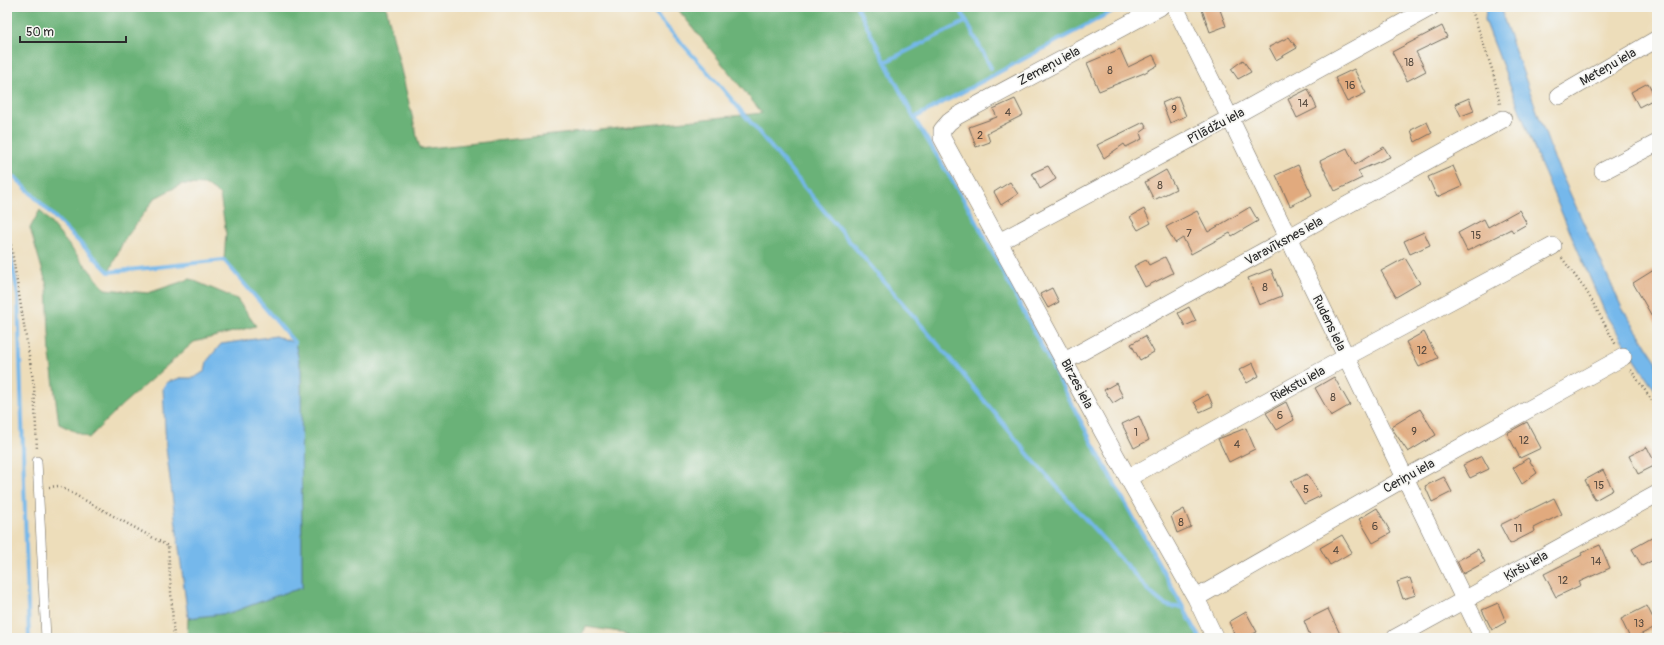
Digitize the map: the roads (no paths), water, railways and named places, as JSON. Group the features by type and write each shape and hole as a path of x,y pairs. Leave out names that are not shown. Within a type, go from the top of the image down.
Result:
{"street":[{"name":"Zemeņu iela","path":"942,130 956,116 1160,7"},
{"name":"Rudens iela","path":"1175,7 1483,638"},
{"name":"Pīlādžu iela","path":"999,242 1230,118 1431,7"},
{"name":"Meteņu iela","path":"1559,96 1657,39"},
{"name":"Varavīksnes iela","path":"1065,362 1503,119"},
{"name":"Birzes iela","path":"942,130 942,138 946,146 1128,478 1196,598 1215,638"},
{"path":"1603,171 1657,143"},
{"name":"Riekstu iela","path":"1128,478 1346,357 1553,246"},
{"name":"Ceriņu iela","path":"1196,598 1405,478 1623,357"},
{"name":"Ķiršu iela","path":"1395,638 1657,494"}],"lane":[{"path":"37,461 46,638"}],"water":[{"path":"1486,7 1502,7 1503,17 1554,158 1622,308 1657,362 1657,393 1607,317 1540,163 1485,20"},
{"path":"276,336 295,343 301,370 302,588 281,594 230,613 188,618 166,448 163,388 167,382 181,378 194,378 205,371 207,361 221,344"}],"waterway":[{"path":"649,7 722,88 851,243 947,355 1033,460 1151,593 1169,606 1184,607"},
{"path":"857,7 914,118"},
{"path":"959,7 991,68"},
{"path":"1120,7 914,118 973,215 1097,452 1200,638"},
{"path":"885,62 967,21"},
{"path":"15,177 109,272 224,260 295,343"},
{"path":"7,234 18,296 29,638"}]}
